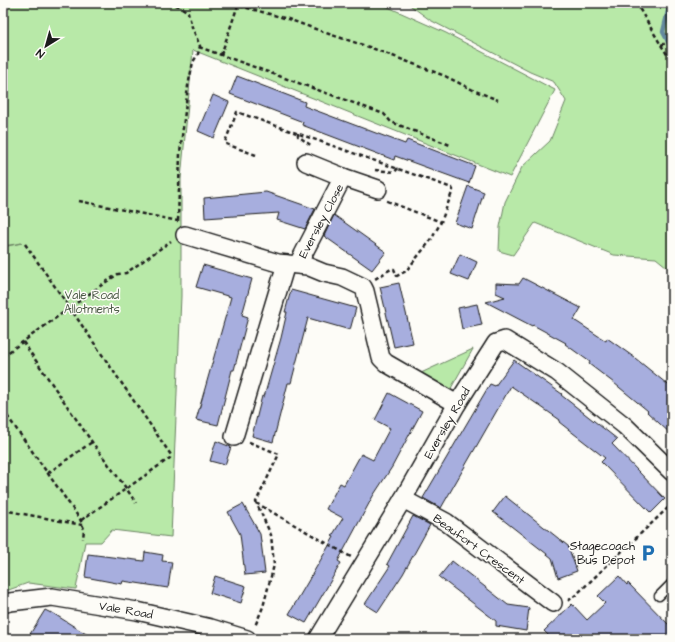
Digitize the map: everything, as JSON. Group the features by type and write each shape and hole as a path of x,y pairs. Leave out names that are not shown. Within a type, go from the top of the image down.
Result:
{"street":[{"name":"Eversley Close","path":"306,162 381,194"},
{"name":"Eversley Close","path":"234,437 292,264 343,177"},
{"path":"180,230 278,263 292,264 342,277 363,287 366,291 381,358 386,363 457,404"},
{"name":"Eversley Road","path":"318,639 403,499 457,404 496,343 504,340 557,372 625,426 672,472"},
{"name":"Beaufort Crescent","path":"403,499 446,522 553,603"},
{"name":"Vale Road","path":"3,604 52,597 137,611 249,636"}],"lane":[{"path":"659,596 672,583"}],"path":[{"path":"170,3 179,6 188,12 199,48 198,54 193,62 188,86 180,153 180,230"},
{"path":"636,3 672,62"},
{"path":"233,4 288,19 370,47 445,76 473,90 498,100"},
{"path":"221,54 238,5"},
{"path":"661,45 672,42"},
{"path":"199,48 221,54 384,114 391,122 450,145"},
{"path":"381,194 441,222"},
{"path":"79,201 180,230"},
{"path":"3,356 118,274 126,273 180,230"},
{"path":"25,244 171,455 170,458 80,521"},
{"path":"23,342 136,503"},
{"path":"3,410 80,521 84,529 83,539"},
{"path":"234,437 279,454 256,502"},
{"path":"48,473 92,442"},
{"path":"256,502 363,564"},
{"path":"249,636 263,607 274,565 271,535 256,502"},
{"path":"553,603 563,605 577,594 672,504"},
{"path":"3,510 82,525"}],"green space":[{"name":"Vale Road Allotments","path":"3,3 379,3 446,33 555,90 510,177 193,50 181,179 181,296 171,537 112,530 101,542 85,542 76,589 28,583 3,592 3,247 22,243 3,246"},
{"path":"407,3 672,3 672,271 656,258 614,255 535,223 513,255 499,251 500,227 505,202 522,167 550,141 566,101 554,82 530,72 430,20"},
{"path":"473,349 450,390 421,373"}],"building":[{"path":"237,76 305,102 304,106 405,144 407,140 475,166 469,183 395,156 394,160 302,125 303,122 230,94"},
{"path":"213,95 229,102 214,138 198,131"},
{"path":"468,186 484,192 472,229 455,223"},
{"path":"266,192 315,209 305,229 277,220 279,213 205,218 204,198"},
{"path":"334,215 386,252 372,270 324,236"},
{"path":"460,254 477,262 469,281 451,274"},
{"path":"203,265 252,279 242,315 248,317 234,370 232,370 218,425 196,420 231,297 196,287"},
{"path":"523,278 581,308 574,320 606,341 607,338 635,358 672,388 672,435 647,412 648,411 589,364 590,362 565,344 566,343 486,302 505,297 496,293 496,283 519,284"},
{"path":"399,283 413,343 394,347 380,287"},
{"path":"291,290 356,308 350,330 308,318 291,383 288,383 273,442 252,436 262,396 264,397 281,338 287,312 285,312"},
{"path":"477,304 482,325 462,329 458,308"},
{"path":"514,360 562,394 561,395 617,439 612,444 665,499 651,513 601,462 605,458 559,422 560,420 511,386 441,508 423,498 490,384 495,386"},
{"path":"389,393 422,411 392,467 373,496 338,561 341,563 306,623 289,614 334,537 332,536 343,518 326,509 340,483 344,485 361,454 373,460 390,428 375,420"},
{"path":"216,441 231,447 225,465 210,461"},
{"path":"505,496 568,546 577,571 558,578 552,558 493,512"},
{"path":"243,504 260,534 265,573 245,575 240,534 228,512"},
{"path":"413,516 430,525 403,574 378,612 365,604 390,566 387,564"},
{"path":"145,552 163,555 162,561 172,562 168,588 123,581 122,584 85,577 88,554 144,561"},
{"path":"452,561 508,605 529,608 526,631 496,626 496,621 439,577"},
{"path":"215,576 246,586 241,603 210,593"},
{"path":"619,576 627,585 628,583 672,628 672,639 552,639 544,631 572,604 587,620 605,603 598,596"},
{"path":"45,610 51,612 94,639 27,639"}],"waterway":[{"path":"670,3 663,32 672,49"}],"place":[{"name":"Stagecoach Bus Depot","path":"648,553"}]}
